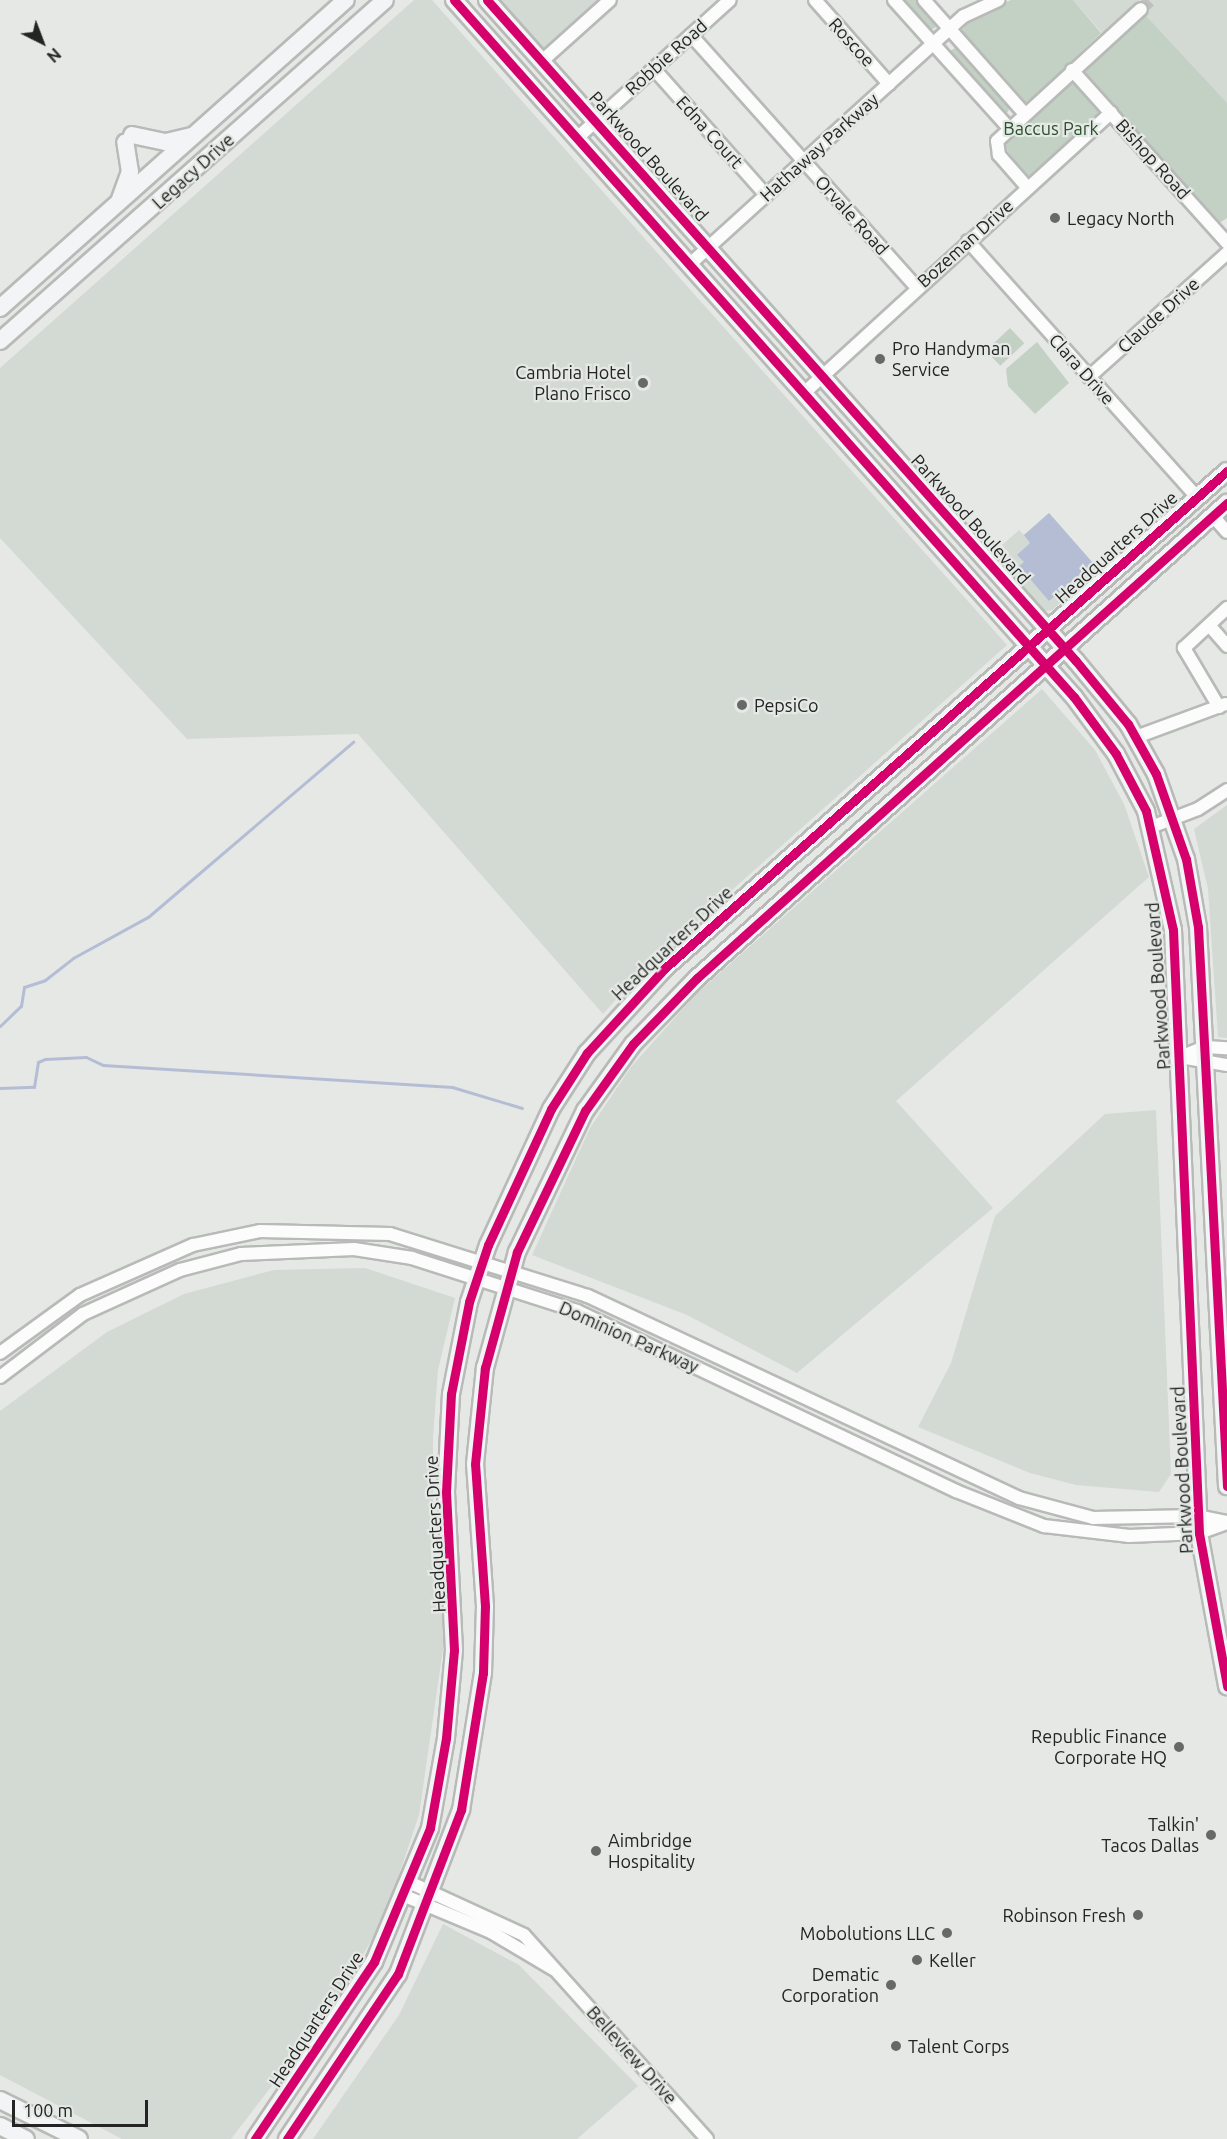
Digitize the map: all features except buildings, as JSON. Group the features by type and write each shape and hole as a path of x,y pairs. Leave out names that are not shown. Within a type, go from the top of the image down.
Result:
{"main road":[{"name":"Legacy Drive","path":"0,308 346,0"},
{"name":"Legacy Drive","path":"0,341 385,0"},
{"name":"Parkwood Boulevard","path":"454,0 1046,664 1116,754 1151,827 1173,930 1199,1533 1227,1686"},
{"name":"Parkwood Boulevard","path":"487,0 1064,648 1136,737 1173,819 1196,907 1218,1278 1227,1486"},
{"path":"118,203 130,172 128,138 166,142 194,135"},
{"name":"Headquarters Drive","path":"255,2139 356,1994 408,1889 438,1794 455,1625 447,1516 448,1423 482,1263 536,1136 614,1021 679,955 1227,471"},
{"path":"903,504 921,488"},
{"path":"1197,497 1213,516"},
{"path":"287,2139 332,2076 398,1974 431,1898 470,1773 484,1622 476,1440 485,1368 505,1290 535,1208 585,1111 660,1014 1227,503"},
{"path":"1189,1278 1218,1278"},
{"path":"455,1625 484,1622"},
{"path":"310,2062 332,2076"},
{"path":"1,2102 79,2139"},
{"path":"11,2134 35,2118"}],"street":[{"path":"542,61 610,0"},
{"name":"Robbie Road","path":"576,139 730,0"},
{"name":"Roscoe","path":"815,0 889,84"},
{"path":"894,0 1010,128"},
{"path":"924,0 1025,114"},
{"name":"Hathaway Parkway","path":"689,265 950,29 998,0"},
{"path":"1027,188 999,155 997,141 1141,9"},
{"name":"Orvale Road","path":"691,35 916,287"},
{"name":"Edna Court","path":"654,69 766,195"},
{"name":"Bishop Road","path":"1072,70 1224,234"},
{"name":"Bozeman Drive","path":"800,389 820,374 1111,113"},
{"name":"Clara Drive","path":"968,241 1197,497"},
{"name":"Claude Drive","path":"1089,377 1227,253"},
{"path":"1213,516 1227,532"},
{"path":"1136,737 1223,705 1184,648 1227,608"},
{"path":"1209,625 1227,646"},
{"path":"1151,827 1173,819 1227,790"},
{"path":"1180,1057 1206,1056 1227,1048"},
{"path":"1206,1056 1227,1065"},
{"name":"Dominion Parkway","path":"0,1353 80,1295 140,1265 193,1245 260,1231 390,1233 588,1296 703,1348 972,1477 1056,1508 1100,1518 1198,1516 1227,1522"},
{"name":"Dominion Parkway","path":"0,1377 38,1347 126,1291 241,1254 354,1249 412,1258 505,1290 577,1311 695,1365 956,1491 1050,1527 1129,1536 1199,1533 1227,1522"},
{"path":"26,1333 38,1347"},
{"path":"695,1365 703,1348"},
{"path":"1050,1527 1056,1508"},
{"name":"Belleview Drive","path":"408,1889 431,1898 556,1971 707,2139"}],"shaded area":[{"path":"414,0 432,0 1007,645 639,973 603,1014 358,734 187,739 0,538 0,368"},
{"path":"501,0 604,0 544,49"},
{"path":"1073,0 1227,0 1227,103 1111,43"},
{"path":"1049,513 1098,569 1052,610 1042,612 997,563 1009,553 1002,545 1019,530 1024,535"},
{"path":"1042,689 1095,750 1124,804 1149,877 896,1101 993,1208 797,1373 687,1315 532,1255 590,1128 631,1067 697,993"},
{"path":"1227,805 1227,1038 1218,1037 1208,889 1194,829"},
{"path":"1156,1110 1171,1474 1159,1492 1076,1485 1030,1473 918,1427 951,1363 995,1216 1105,1114"},
{"path":"365,1268 455,1298 438,1370 433,1437 433,1521 445,1635 419,1815 385,1916 337,2001 231,2139 122,2139 0,2075 0,1411 107,1332 184,1294 274,1270"},
{"path":"443,1924 519,1965 638,2086 577,2139 313,2139 399,2015"}],"green space":[{"path":"899,0 918,0 936,27 929,31"},
{"path":"1011,0 1073,0 1101,33 1026,104 960,33 973,16"},
{"path":"1144,14 1227,103 1227,218 1221,222 1214,221 1083,73"},
{"path":"959,46 1010,105 1008,112 1002,114 948,52"},
{"name":"Baccus Park","path":"1071,81 1099,107 1099,117 1034,176 1023,175 1002,142"},
{"path":"1010,328 1024,343 1000,366 986,351"},
{"path":"1037,342 1069,383 1035,414 1008,386 1006,369"}],"water":[{"path":"1049,513 1093,563 1049,601 1019,566 1024,562 1017,555 1030,543 1024,535"}],"waterway":[{"path":"0,1026 21,1006 24,987 45,980 73,958 148,917 353,742"},
{"path":"0,1088 34,1087 38,1062 45,1059 86,1057 103,1065 452,1087 522,1108"}],"tunnel":[{"path":"1141,9 1151,0"}],"cycle path":[{"path":"454,0 1074,697 1116,754 1146,811 1173,930 1199,1533 1227,1686"},
{"path":"487,0 1076,661 1128,724 1156,774 1186,859 1198,927 1227,1486"},
{"path":"255,2139 374,1962 430,1828 446,1738 454,1650 446,1492 451,1394 469,1302 488,1245 551,1109 587,1053 665,968 1227,471"},
{"path":"287,2139 398,1974 461,1810 483,1673 485,1606 475,1464 485,1368 517,1252 585,1111 633,1044 697,978 1227,503"}],"place":[{"name":"Legacy North","path":"1055,218"},
{"name":"Pro Handyman Service","path":"880,359"},
{"name":"Cambria Hotel Plano Frisco","path":"643,383"},
{"name":"PepsiCo","path":"742,705"},
{"name":"Republic Finance Corporate HQ","path":"1179,1747"},
{"name":"Talkin' Tacos Dallas","path":"1211,1835"},
{"name":"Aimbridge Hospitality","path":"596,1851"},
{"name":"Robinson Fresh","path":"1138,1915"},
{"name":"Mobolutions LLC","path":"947,1933"},
{"name":"Keller","path":"917,1960"},
{"name":"Dematic Corporation","path":"891,1985"},
{"name":"Talent Corps","path":"896,2046"}]}
